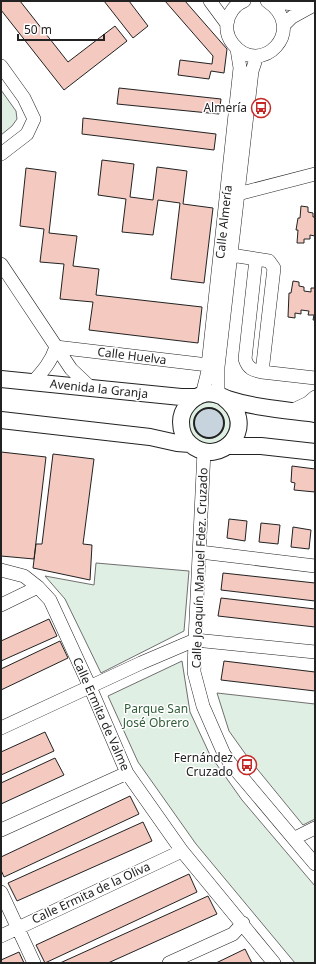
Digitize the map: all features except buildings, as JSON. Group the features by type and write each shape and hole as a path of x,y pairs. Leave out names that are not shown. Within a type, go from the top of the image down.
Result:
{"main road":[{"name":"Avenida la Granja","path":"1,378 181,397 199,396 210,393 249,405 315,414"},
{"path":"199,396 187,405 183,412 180,421 181,430 184,438 197,449 212,452 221,450 227,446 237,434 239,420 235,409 231,403 221,396"},
{"path":"1,420 150,437 177,443 190,444"},
{"path":"227,446 261,446 315,452"}],"street":[{"path":"210,1 226,24"},
{"path":"241,1 231,12 226,24 227,34 237,49 250,56 265,55 275,48 281,40 284,30 281,15 276,6 267,1"},
{"path":"267,1 313,6"},
{"path":"284,25 292,17 313,6"},
{"name":"Calle Almería","path":"199,396 207,375 240,68 237,49"},
{"name":"Calle Almería","path":"221,396 218,367 252,71 257,56"},
{"path":"1,66 24,98 34,119 27,134 1,154"},
{"path":"238,194 315,174"},
{"path":"231,255 269,261 274,268 262,372"},
{"path":"256,259 245,359 247,366 253,370 262,372 315,378"},
{"path":"1,264 71,369 91,388"},
{"path":"33,382 47,367 56,347"},
{"name":"Calle Huelva","path":"56,347 208,365"},
{"path":"291,411 315,398"},
{"name":"Calle Joaquín Manuel Fdez. Cruzado","path":"204,450 194,672 203,706 224,754 238,773 295,838 315,864"},
{"path":"200,552 315,566"},
{"name":"Calle Ermita de Valme","path":"1,570 24,576 38,587 50,600 127,773 182,851 274,963"},
{"path":"1,604 38,587"},
{"path":"1,728 141,663 195,640 315,652"},
{"path":"1,830 127,773"},
{"path":"295,838 315,828"},
{"name":"Calle Ermita de la Oliva","path":"1,936 182,851"},
{"path":"1,892 34,963"},
{"path":"169,963 233,934 243,924"}],"green space":[{"path":"1,90 16,111 17,119 12,126 1,135"},
{"path":"205,402 213,402 221,405 227,411 230,423 227,435 221,441 213,444 205,444 197,441 191,435 188,427 188,419 191,411 197,405"},
{"path":"96,563 189,571 184,631 101,673 65,599 45,576 94,585"},
{"name":"Parque San José Obrero","path":"182,661 190,712 210,755 242,800 315,886 315,963 295,963 196,844 138,762 108,696"},
{"path":"217,693 315,704 315,819 303,825 249,759 229,731"}],"shaded area":[{"path":"209,408 215,409 223,417 223,429 215,437 209,438 203,437 195,429 194,423 195,417 203,409"}],"wall":[{"path":"209,408 215,409 223,417 224,423 223,429 215,437 209,438 203,437 195,429 194,423 195,417 203,409 209,408"}],"place":[{"name":"Almería","path":"261,108"},
{"name":"Fernández Cruzado","path":"247,765"}]}
